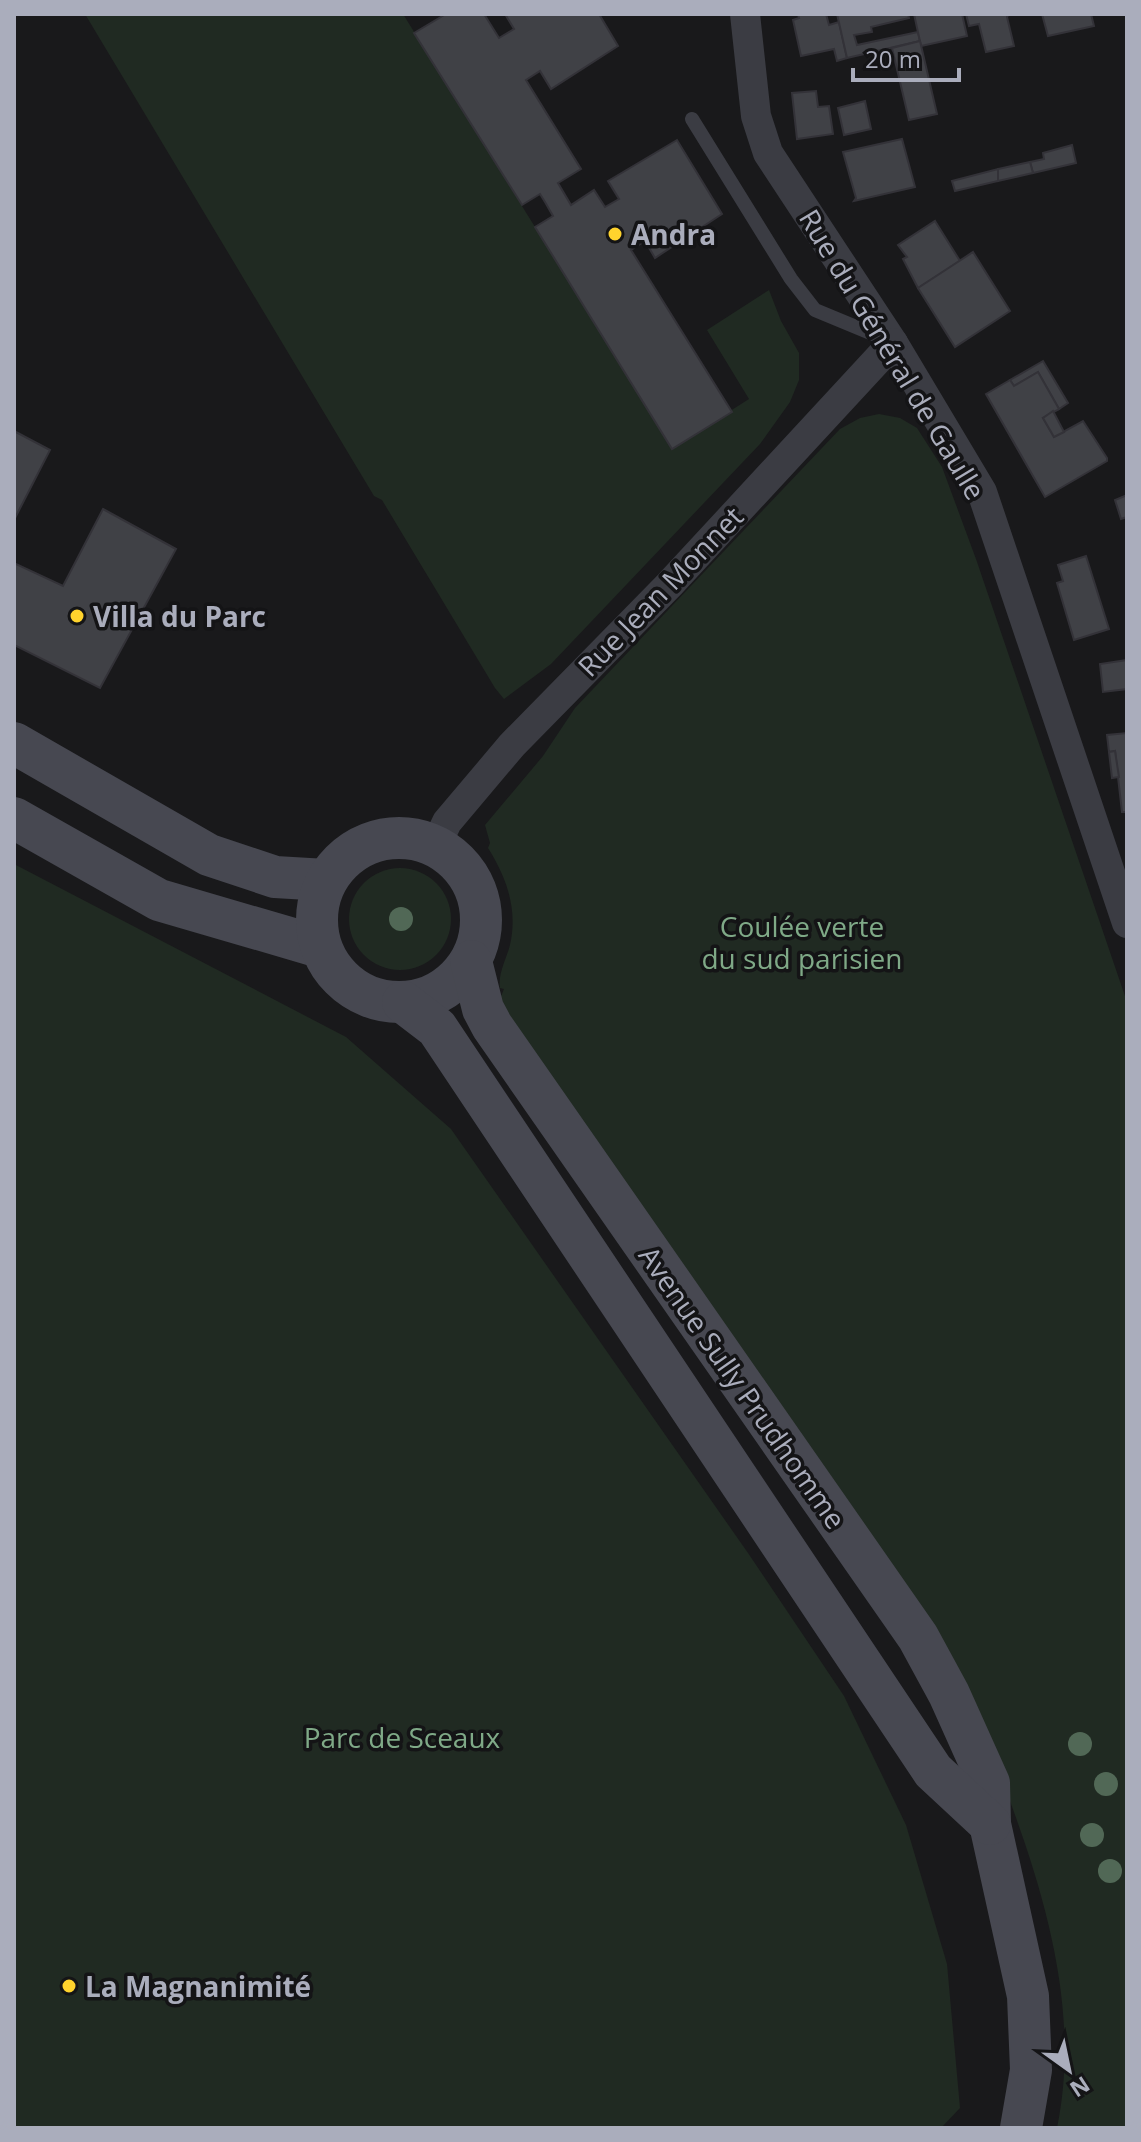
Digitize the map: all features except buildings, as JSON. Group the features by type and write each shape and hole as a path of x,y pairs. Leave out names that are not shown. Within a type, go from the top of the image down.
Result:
{"main road":[{"path":"14,743 209,855 275,877 326,880"},
{"path":"14,818 159,900 320,947"},
{"path":"411,837 436,845 465,870 480,905 480,935 471,961 442,989 403,1002 381,1000 360,992 341,978 320,947 316,924 318,903 326,880 337,865 353,852 387,838 411,837"},
{"name":"Avenue Sully Prudhomme","path":"471,961 483,1009 492,1026 918,1637 949,1694 989,1783 990,1824 1028,1996 1031,2070 1021,2128"},
{"name":"Avenue Sully Prudhomme","path":"403,1002 437,1028 933,1771 990,1824"}],"street":[{"name":"Rue du Général de Gaulle","path":"745,14 756,116 768,153 893,343 982,492 1127,923"},
{"name":"Rue Jean Monnet","path":"436,845 447,822 512,745 670,584 893,343"}],"lane":[{"path":"692,119 791,279 815,310 893,343"}],"green space":[{"path":"85,14 403,14 672,448 749,399 707,330 769,290 781,321 799,353 799,380 790,402 760,444 551,664 504,699 382,500 374,496"},
{"name":"Coulée verte du sud parisien","path":"879,414 900,418 917,428 942,467 1127,1002 1127,2128 1057,2128 1065,2041 1062,1997 1045,1911 1004,1785 496,1009 504,989 500,988 500,977 510,945 513,919 501,871 488,848 490,843 485,825 543,756 575,708 840,429 860,418"},
{"name":"Parc de Sceaux","path":"14,864 346,1037 451,1129 748,1553 844,1696 906,1825 947,1964 960,2108 941,2128 14,2128"},
{"path":"400,868 419,872 436,883 447,900 451,919 447,938 436,955 419,966 400,970 381,966 364,955 353,938 349,919 353,900 364,883 381,872"}],"place":[{"name":"Andra","path":"615,234"},
{"name":"Villa du Parc","path":"77,616"},
{"name":"La Magnanimité","path":"69,1986"}]}
